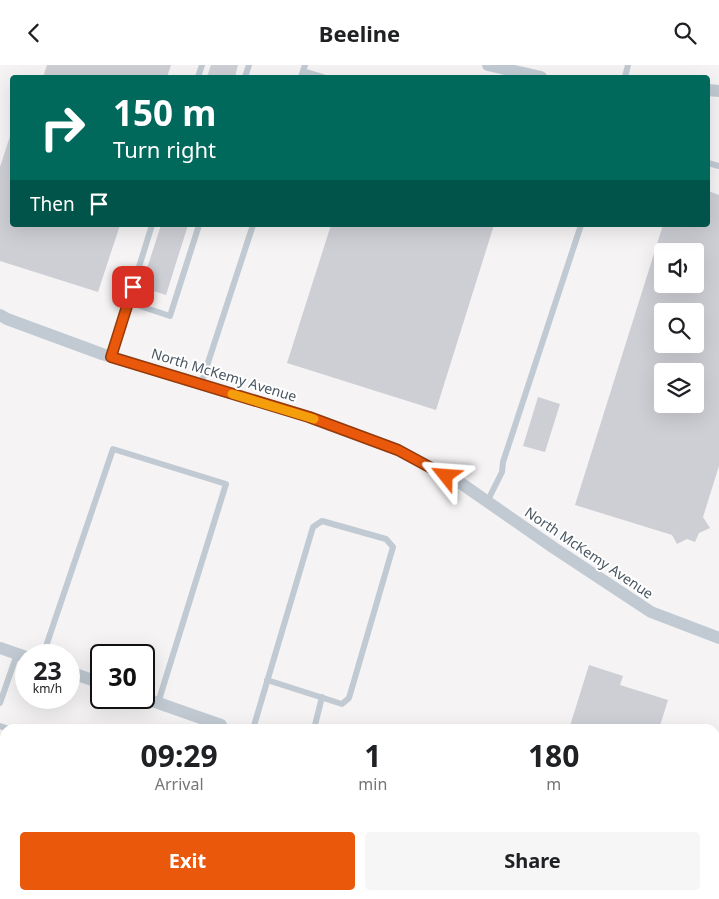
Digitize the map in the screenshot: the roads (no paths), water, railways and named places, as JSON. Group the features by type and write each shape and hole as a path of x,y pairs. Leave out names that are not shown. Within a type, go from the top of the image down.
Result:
{"street":[{"path":"488,65 531,75"},
{"name":"North McKemy Avenue","path":"0,315 111,357 309,417 398,450 462,484 651,612 719,638"},
{"path":"0,648 15,653"},
{"path":"155,702 218,724"}],"lane":[{"path":"303,71 316,75"},
{"path":"111,357 151,227"},
{"path":"128,302 170,315 198,227"},
{"path":"201,384 252,227"},
{"path":"488,502 502,472 503,462 580,227"},
{"path":"46,644 113,449 226,484 158,703"},
{"path":"254,724 313,527 322,521 386,539 393,547 349,698 342,704 268,680"},
{"path":"0,703 15,671"},
{"path":"315,724 322,697"}]}
